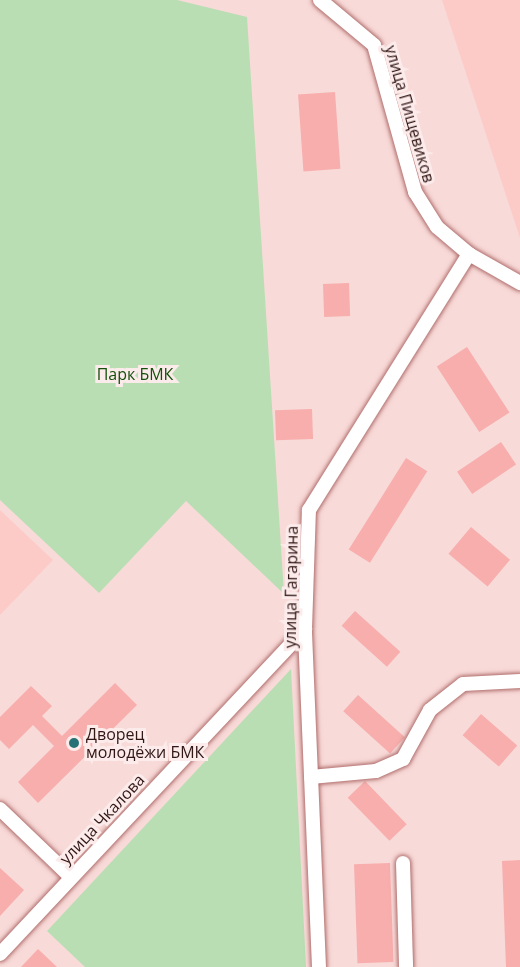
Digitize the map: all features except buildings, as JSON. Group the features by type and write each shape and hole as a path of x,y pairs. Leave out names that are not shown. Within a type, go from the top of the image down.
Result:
{"street":[{"name":"улица Пищевиков","path":"327,2 374,45 415,192 437,227 469,254 520,283"},
{"name":"улица Гагарина","path":"319,967 305,629 309,510 469,254"},
{"name":"улица Чкалова","path":"0,954 305,629"},
{"path":"311,777 376,771 403,759 418,738 430,710 463,684 520,681"},
{"path":"0,809 70,877"},
{"path":"402,863 406,967"}],"shaded area":[{"path":"442,0 520,0 520,238"},
{"path":"0,510 53,560 0,615"}],"green space":[{"name":"Парк БМК","path":"0,0 177,0 247,17 284,594 186,501 99,593 0,500"},
{"path":"291,669 306,967 85,967 47,931"}],"place":[{"name":"Дворец молодёжи БМК","path":"74,743"}]}
